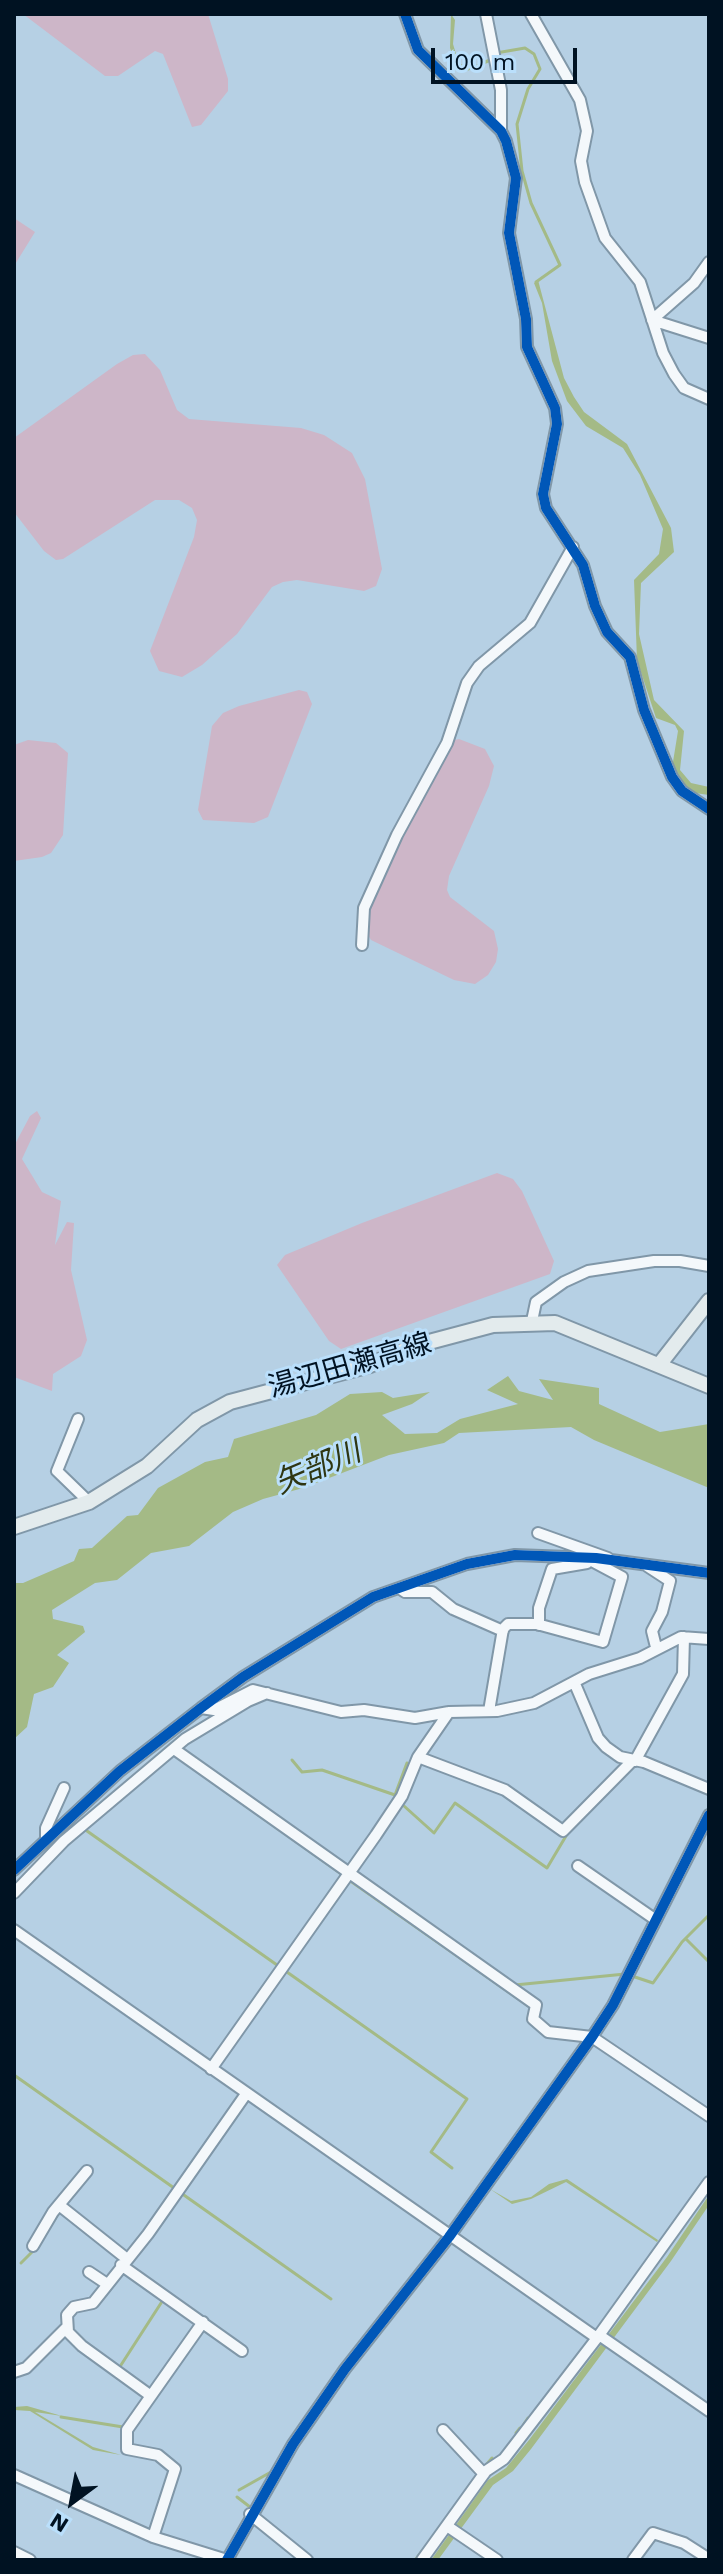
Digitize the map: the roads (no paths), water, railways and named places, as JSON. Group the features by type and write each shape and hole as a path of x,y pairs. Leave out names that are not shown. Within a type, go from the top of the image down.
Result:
{"main road":[{"path":"659,1365 709,1301"},
{"name":"湯辺田瀬高線","path":"14,1527 89,1502 147,1466 197,1420 230,1402 370,1365 414,1346 493,1325 532,1321 555,1323 581,1331 709,1386"}],"street":[{"path":"405,14 418,50 501,131"},
{"path":"486,14 501,90 501,131 516,178 509,233 526,319 527,347 555,408 557,424 543,494 555,526 573,547 607,632 630,657 644,710 672,777 682,791 709,809"},
{"path":"531,14 580,100 587,131 581,161 585,182 605,238 640,282 663,353 679,381 684,388 709,399"},
{"path":"652,320 694,283 709,262"},
{"path":"652,320 709,338"},
{"path":"362,945 364,908 397,835 447,743 467,683 479,666 530,623 573,547"},
{"path":"532,1321 536,1302 564,1282 588,1271 654,1261 709,1266"},
{"path":"78,1419 57,1471 89,1502"},
{"path":"538,1533 613,1560"},
{"path":"14,1870 120,1771 243,1677 360,1605 399,1588 467,1564 515,1555 613,1560 709,1573"},
{"path":"489,1711 503,1631 508,1624 539,1625 603,1642 622,1577 590,1560 552,1569 546,1582 539,1625"},
{"path":"643,1564 670,1581 662,1612 652,1631 656,1647"},
{"path":"399,1588 405,1592 432,1592 453,1609 503,1631"},
{"path":"201,1708 214,1710 253,1690 341,1712 364,1710 415,1718 449,1712 489,1711 534,1703 608,1666 640,1658 656,1647 684,1637 709,1639"},
{"path":"418,1757 505,1790 563,1831 634,1760 683,1674 684,1637"},
{"path":"575,1684 598,1738 620,1757 709,1789"},
{"path":"14,1893 64,1841 174,1749 208,1724 267,1693"},
{"path":"211,2069 402,1796 418,1757 449,1712"},
{"path":"174,1749 536,2005 533,2019 548,2032 592,2037 709,2116"},
{"path":"46,1838 46,1828 64,1788"},
{"path":"14,2475 153,2537 227,2560 250,2514 345,2369 449,2237 592,2037 709,1815"},
{"path":"698,1838 709,1845"},
{"path":"578,1866 656,1920"},
{"path":"14,1930 449,2237 709,2411"},
{"path":"14,2372 26,2368 66,2328 69,2311 93,2303 246,2094"},
{"path":"33,2246 59,2205 87,2171"},
{"path":"422,2560 452,2530 484,2474 504,2459 709,2182"},
{"path":"59,2205 124,2262 242,2351"},
{"path":"89,2272 107,2284"},
{"path":"153,2537 175,2469 158,2455 127,2449 127,2430 203,2322"},
{"path":"66,2328 82,2346 151,2396"},
{"path":"443,2430 484,2474"},
{"path":"250,2514 307,2560"},
{"path":"452,2530 497,2560"},
{"path":"633,2560 653,2533 684,2543 709,2559"},
{"path":"14,2552 30,2560"}],"water":[{"path":"451,14 455,20 453,44 459,64 474,66 490,58 490,62 467,71 458,68 450,48"},
{"path":"538,280 564,378 574,397 584,412 627,444 671,528 674,552 641,583 639,634 654,700 684,731 680,770 691,783 709,787 709,795 695,793 680,783 672,768 678,731 675,725 656,718 637,660 634,580 659,554 663,529 640,475 623,448 586,426 567,401 552,361 542,303 534,283"},
{"name":"矢部川","path":"508,1376 519,1391 553,1400 539,1379 599,1388 599,1404 660,1432 709,1424 709,1488 594,1440 571,1427 459,1433 444,1443 389,1455 303,1488 263,1499 233,1512 189,1546 151,1553 117,1580 95,1583 52,1610 53,1619 83,1626 85,1632 57,1655 69,1663 53,1687 34,1694 27,1727 14,1739 14,1583 23,1583 74,1561 79,1549 92,1548 127,1516 138,1515 158,1488 205,1462 228,1457 234,1439 316,1415 350,1394 382,1392 393,1398 430,1392 412,1404 382,1415 405,1434 437,1433 460,1419 518,1404 487,1390"},
{"path":"567,2179 657,2242 566,2182 531,2199 512,2204 490,2189 511,2201 531,2197 549,2184"},
{"path":"709,2195 709,2205 671,2261 531,2449 513,2471 493,2485 438,2560 431,2560 488,2480 506,2468 529,2440 667,2257"},
{"path":"27,2406 62,2416 35,2412 93,2447 121,2455 93,2450 30,2411 14,2410 14,2407"}],"waterway":[{"path":"496,53 525,48 534,54 540,69 528,89 517,124 522,171 531,203 560,265 536,282"},
{"path":"292,1760 302,1772 322,1770 395,1795 407,1763"},
{"path":"205,1777 343,1875"},
{"path":"404,1806 434,1833 455,1803 547,1868 566,1836"},
{"path":"87,1831 467,2099 431,2152 452,2168"},
{"path":"349,1880 530,2007"},
{"path":"632,1976 653,1983 682,1942 709,1915"},
{"path":"686,1939 709,1962"},
{"path":"515,1985 625,1974"},
{"path":"14,2075 174,2188"},
{"path":"181,2193 331,2299"},
{"path":"51,2225 60,2211"},
{"path":"21,2263 37,2247"},
{"path":"121,2365 163,2300"},
{"path":"61,2417 123,2427"},
{"path":"524,2424 528,2418"},
{"path":"516,2433 520,2428"},
{"path":"486,2465 492,2458"},
{"path":"239,2490 271,2472"},
{"path":"237,2497 250,2507"},
{"path":"416,2559 431,2540"}]}
